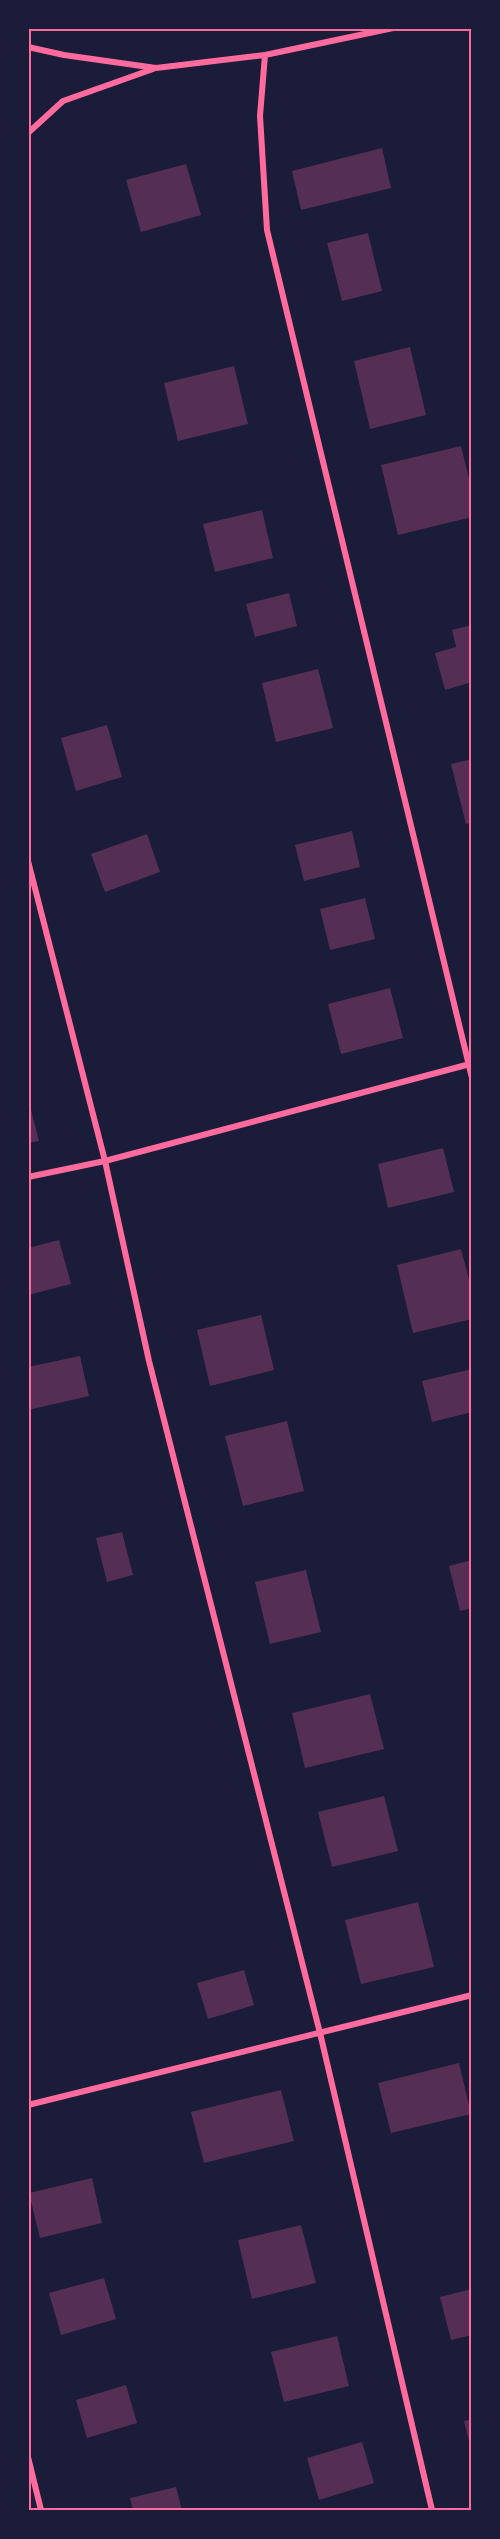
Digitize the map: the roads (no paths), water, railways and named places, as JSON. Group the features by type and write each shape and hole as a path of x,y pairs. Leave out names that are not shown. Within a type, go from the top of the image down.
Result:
{"street":[{"path":"28,133 63,101 156,68 265,56 393,28"},
{"path":"28,47 64,55 156,68"},
{"path":"265,56 260,116 267,230 470,1064 471,1078"},
{"path":"28,861 105,1161 149,1361 320,2032 432,2511"},
{"path":"28,1177 105,1161 470,1064"},
{"path":"28,2105 471,1995"},
{"path":"28,2457 41,2511"}]}
